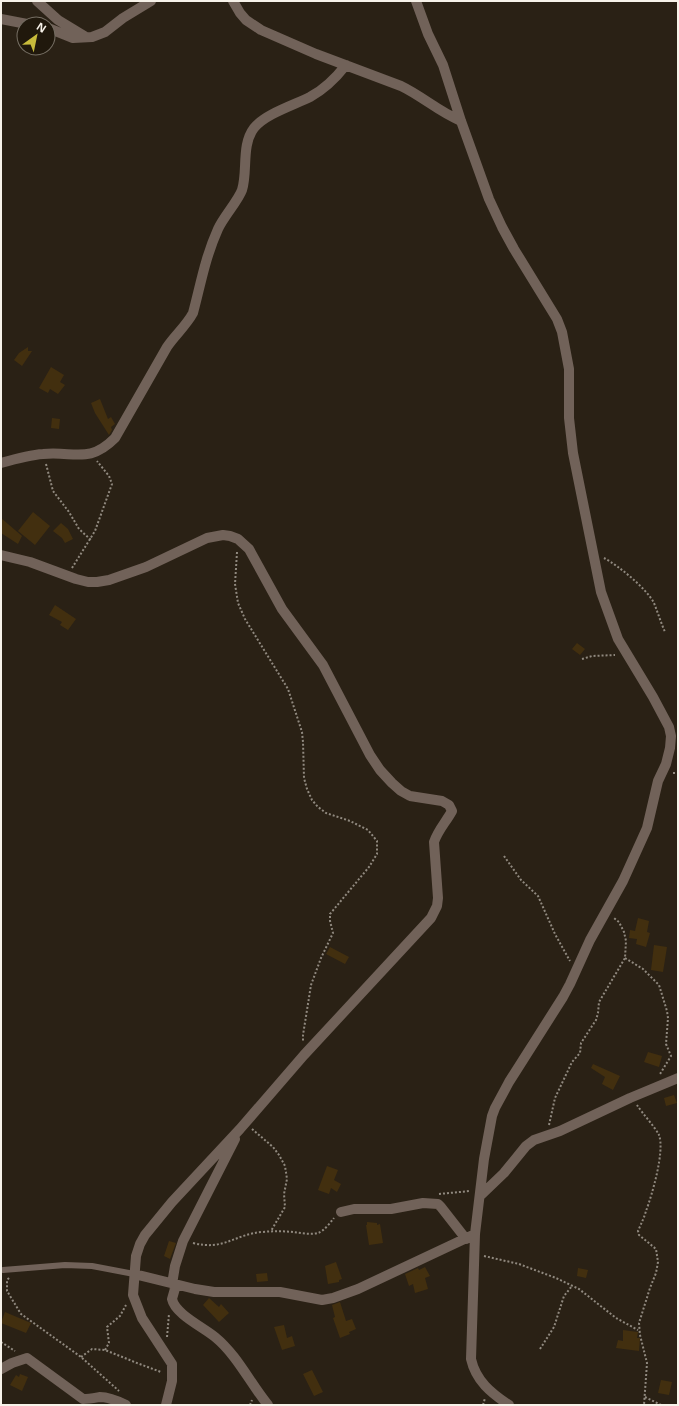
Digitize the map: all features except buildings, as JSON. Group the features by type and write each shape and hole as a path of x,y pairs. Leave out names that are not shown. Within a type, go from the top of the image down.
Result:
{"street":[{"path":"37,1 58,20 88,38"},
{"path":"56,31 79,38 88,38 101,34 123,18 151,1"},
{"path":"233,1 246,20 261,30 296,46 413,91 446,114 461,121"},
{"path":"416,1 428,34 443,65 489,199 502,227 557,319 562,332 569,369 569,418 573,453 592,551 605,607 618,640 653,697 669,727 670,736 670,748 666,764 658,781 647,828 626,875 590,940 563,997 509,1082 495,1108 484,1159 480,1192 470,1236 475,1254 471,1359 478,1379 487,1389 509,1405"},
{"path":"1,19 16,22"},
{"path":"1,462 42,454 91,454 103,448 115,438 167,347 194,313 201,275 211,246 222,222 242,188 249,140 254,128 259,123 276,113 309,98 326,87 337,77 346,65"},
{"path":"1,555 30,562 88,582 109,580 146,567 207,538 223,535 238,539 249,549 282,609 323,665 370,755 380,770 401,791 410,796 442,801 449,805 452,812 437,833 434,842 438,898 437,906 431,918 304,1055 243,1126 172,1202 145,1235 140,1244 136,1256 134,1295 142,1318 172,1364 170,1393 166,1405"},
{"path":"480,1192 504,1173 530,1142 567,1128 678,1078"},
{"path":"243,1126 183,1241 175,1266 172,1299 177,1309 222,1343 268,1405"},
{"path":"341,1212 348,1210 391,1209 423,1203 438,1204 470,1236"},
{"path":"134,1274 214,1292 280,1292 322,1300 333,1298 358,1289 470,1236"},
{"path":"1,1369 12,1363 27,1358 83,1399 91,1400 104,1397 126,1405"}],"lane":[{"path":"3,1270 65,1265 92,1266 134,1274"}],"path":[{"path":"42,454 53,491 69,512 79,529 91,540"},
{"path":"67,576 91,540 112,484 109,476 91,454"},
{"path":"238,539 235,572 238,602 245,619 288,689 302,732 304,778 312,800 326,813 350,821 368,830 377,841 377,854 373,861 330,914 330,921 334,933 321,958 311,986 303,1035 304,1055"},
{"path":"592,551 621,569 639,584 653,602 665,632"},
{"path":"582,659 610,654 628,657"},
{"path":"504,856 521,880 538,896 555,934 576,970"},
{"path":"547,1135 555,1098 572,1062 580,1053 582,1043 596,1020 599,1002 625,958 626,941 624,932 619,922 607,910"},
{"path":"625,958 643,969 659,985 667,1011 668,1026 666,1044 671,1056 665,1064 653,1088"},
{"path":"631,1098 659,1135 660,1146 658,1166 652,1192 638,1231 639,1234 656,1249 658,1262 656,1273 641,1317 639,1330 647,1363 644,1405"},
{"path":"243,1126 273,1147 285,1166 287,1179 284,1194 285,1207 271,1231"},
{"path":"431,1203 435,1195 480,1192"},
{"path":"183,1241 216,1246 250,1233 271,1231 310,1234 320,1233 341,1212"},
{"path":"475,1254 519,1264 579,1289 616,1318 639,1330"},
{"path":"14,1269 7,1280 7,1291 21,1314 82,1357 118,1389 126,1405"},
{"path":"540,1349 554,1327 564,1296 572,1286"},
{"path":"105,1350 109,1343 107,1327 120,1316 128,1301 134,1295"},
{"path":"166,1355 169,1315 172,1299"},
{"path":"1,1342 27,1358"},
{"path":"82,1357 92,1349 105,1350 172,1376"},
{"path":"645,1397 661,1405"}]}
